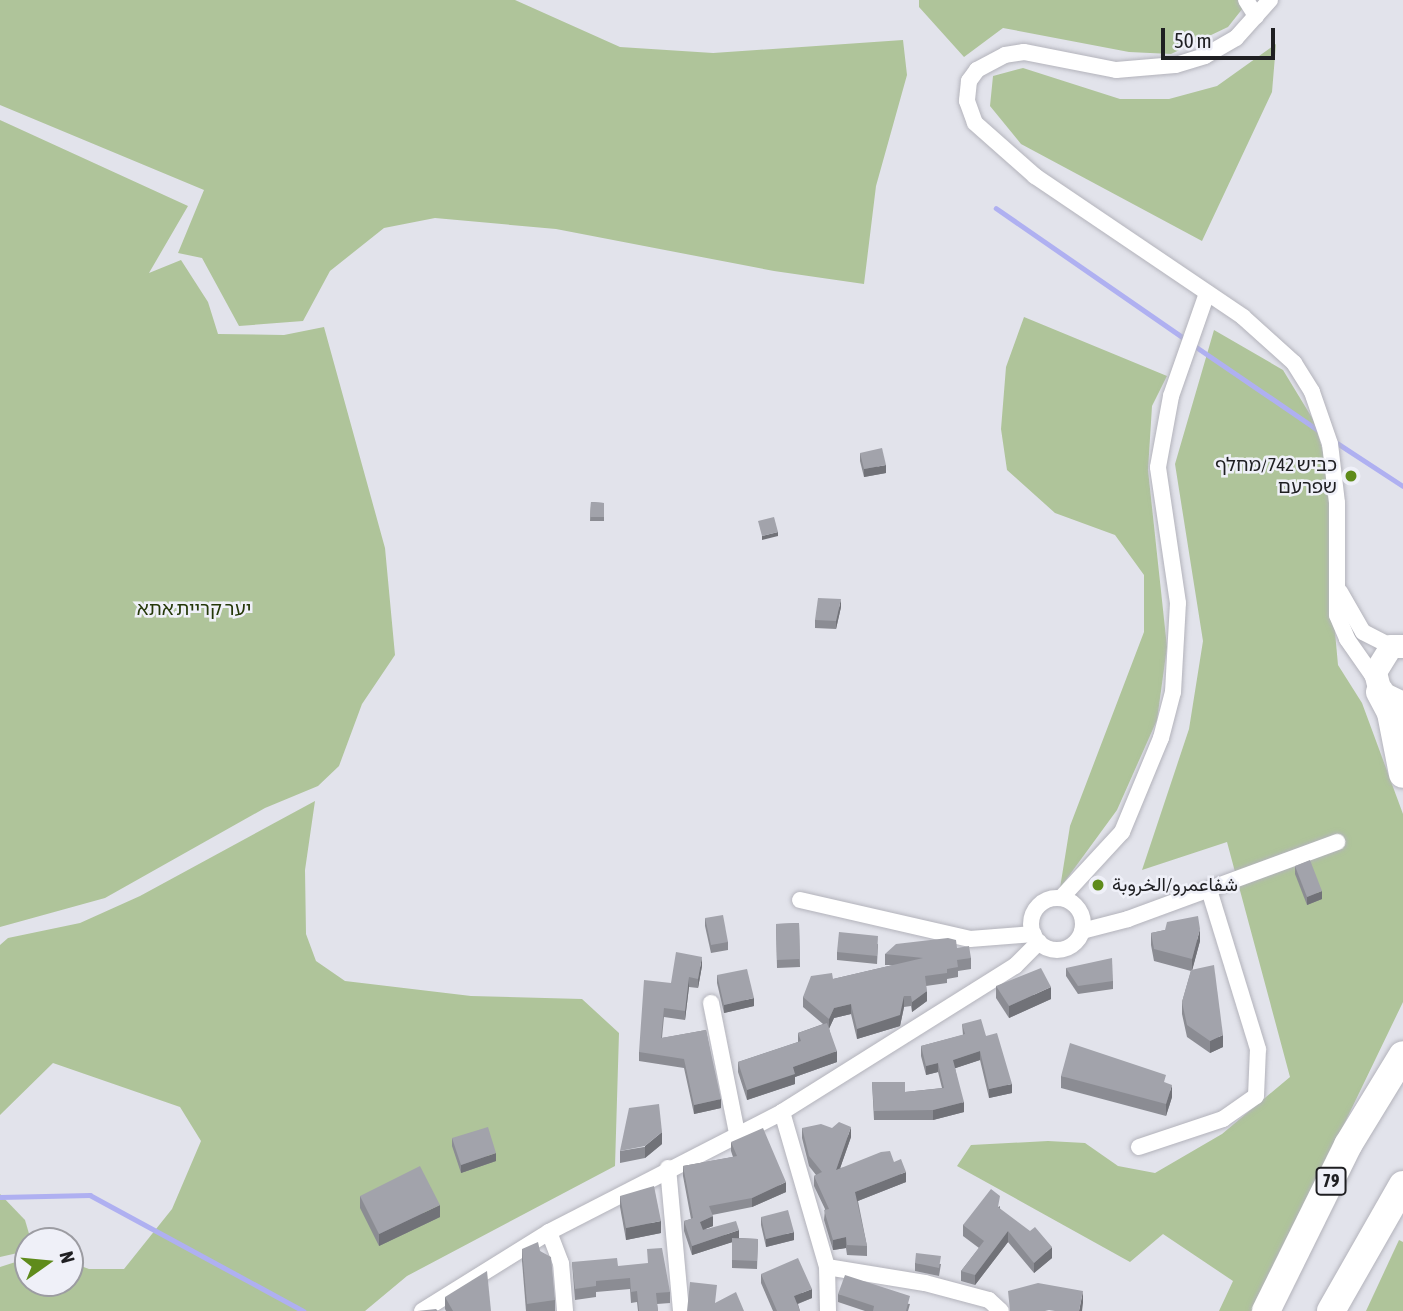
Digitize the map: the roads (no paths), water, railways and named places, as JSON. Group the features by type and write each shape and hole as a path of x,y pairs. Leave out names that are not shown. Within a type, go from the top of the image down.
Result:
{"highway":[{"path":"1386,691 1403,774"},
{"name":"79","path":"1266,1311 1348,1145 1403,1055"},
{"path":"1331,1311 1403,1185"}],"street":[{"path":"1246,0 1256,16"},
{"path":"1270,0 1236,38 1205,56 1175,65 1116,70 1024,51 989,62 969,81 967,101 975,123 1035,176 1242,317 1294,363 1312,391 1332,454 1341,628 1386,691"},
{"path":"1037,938 1032,919 1039,905 1061,898 1122,832 1161,738 1173,692 1178,603 1158,467 1171,396 1207,293"},
{"path":"1338,587 1363,632 1397,646 1376,664 1386,691"},
{"path":"800,900 970,939 1037,938 1064,949 1082,931 1209,890 1337,842"},
{"path":"1139,1147 1223,1119 1256,1096 1258,1049 1209,890"},
{"path":"1061,898 1076,906 1082,931"},
{"path":"422,1311 549,1232 668,1168 782,1112 1015,966 1037,938"},
{"path":"712,1003 737,1133"},
{"path":"782,1112 827,1267 828,1311"},
{"path":"668,1168 681,1311"},
{"path":"549,1232 561,1263 565,1311"},
{"path":"827,1267 925,1283 989,1300 1001,1311"}],"waterway":[{"path":"996,208 1185,339"},
{"path":"1192,344 1318,430"},
{"path":"1334,441 1403,486"},
{"path":"0,1197 90,1195 304,1311"}],"place":[{"name":"כביש 742/מחלף שפרעם","path":"1351,476"},
{"name":"شفاعمرو/الخروبة","path":"1098,885"}],"park label":[{"name":"יער קריית אתא","path":"194,609"}]}
